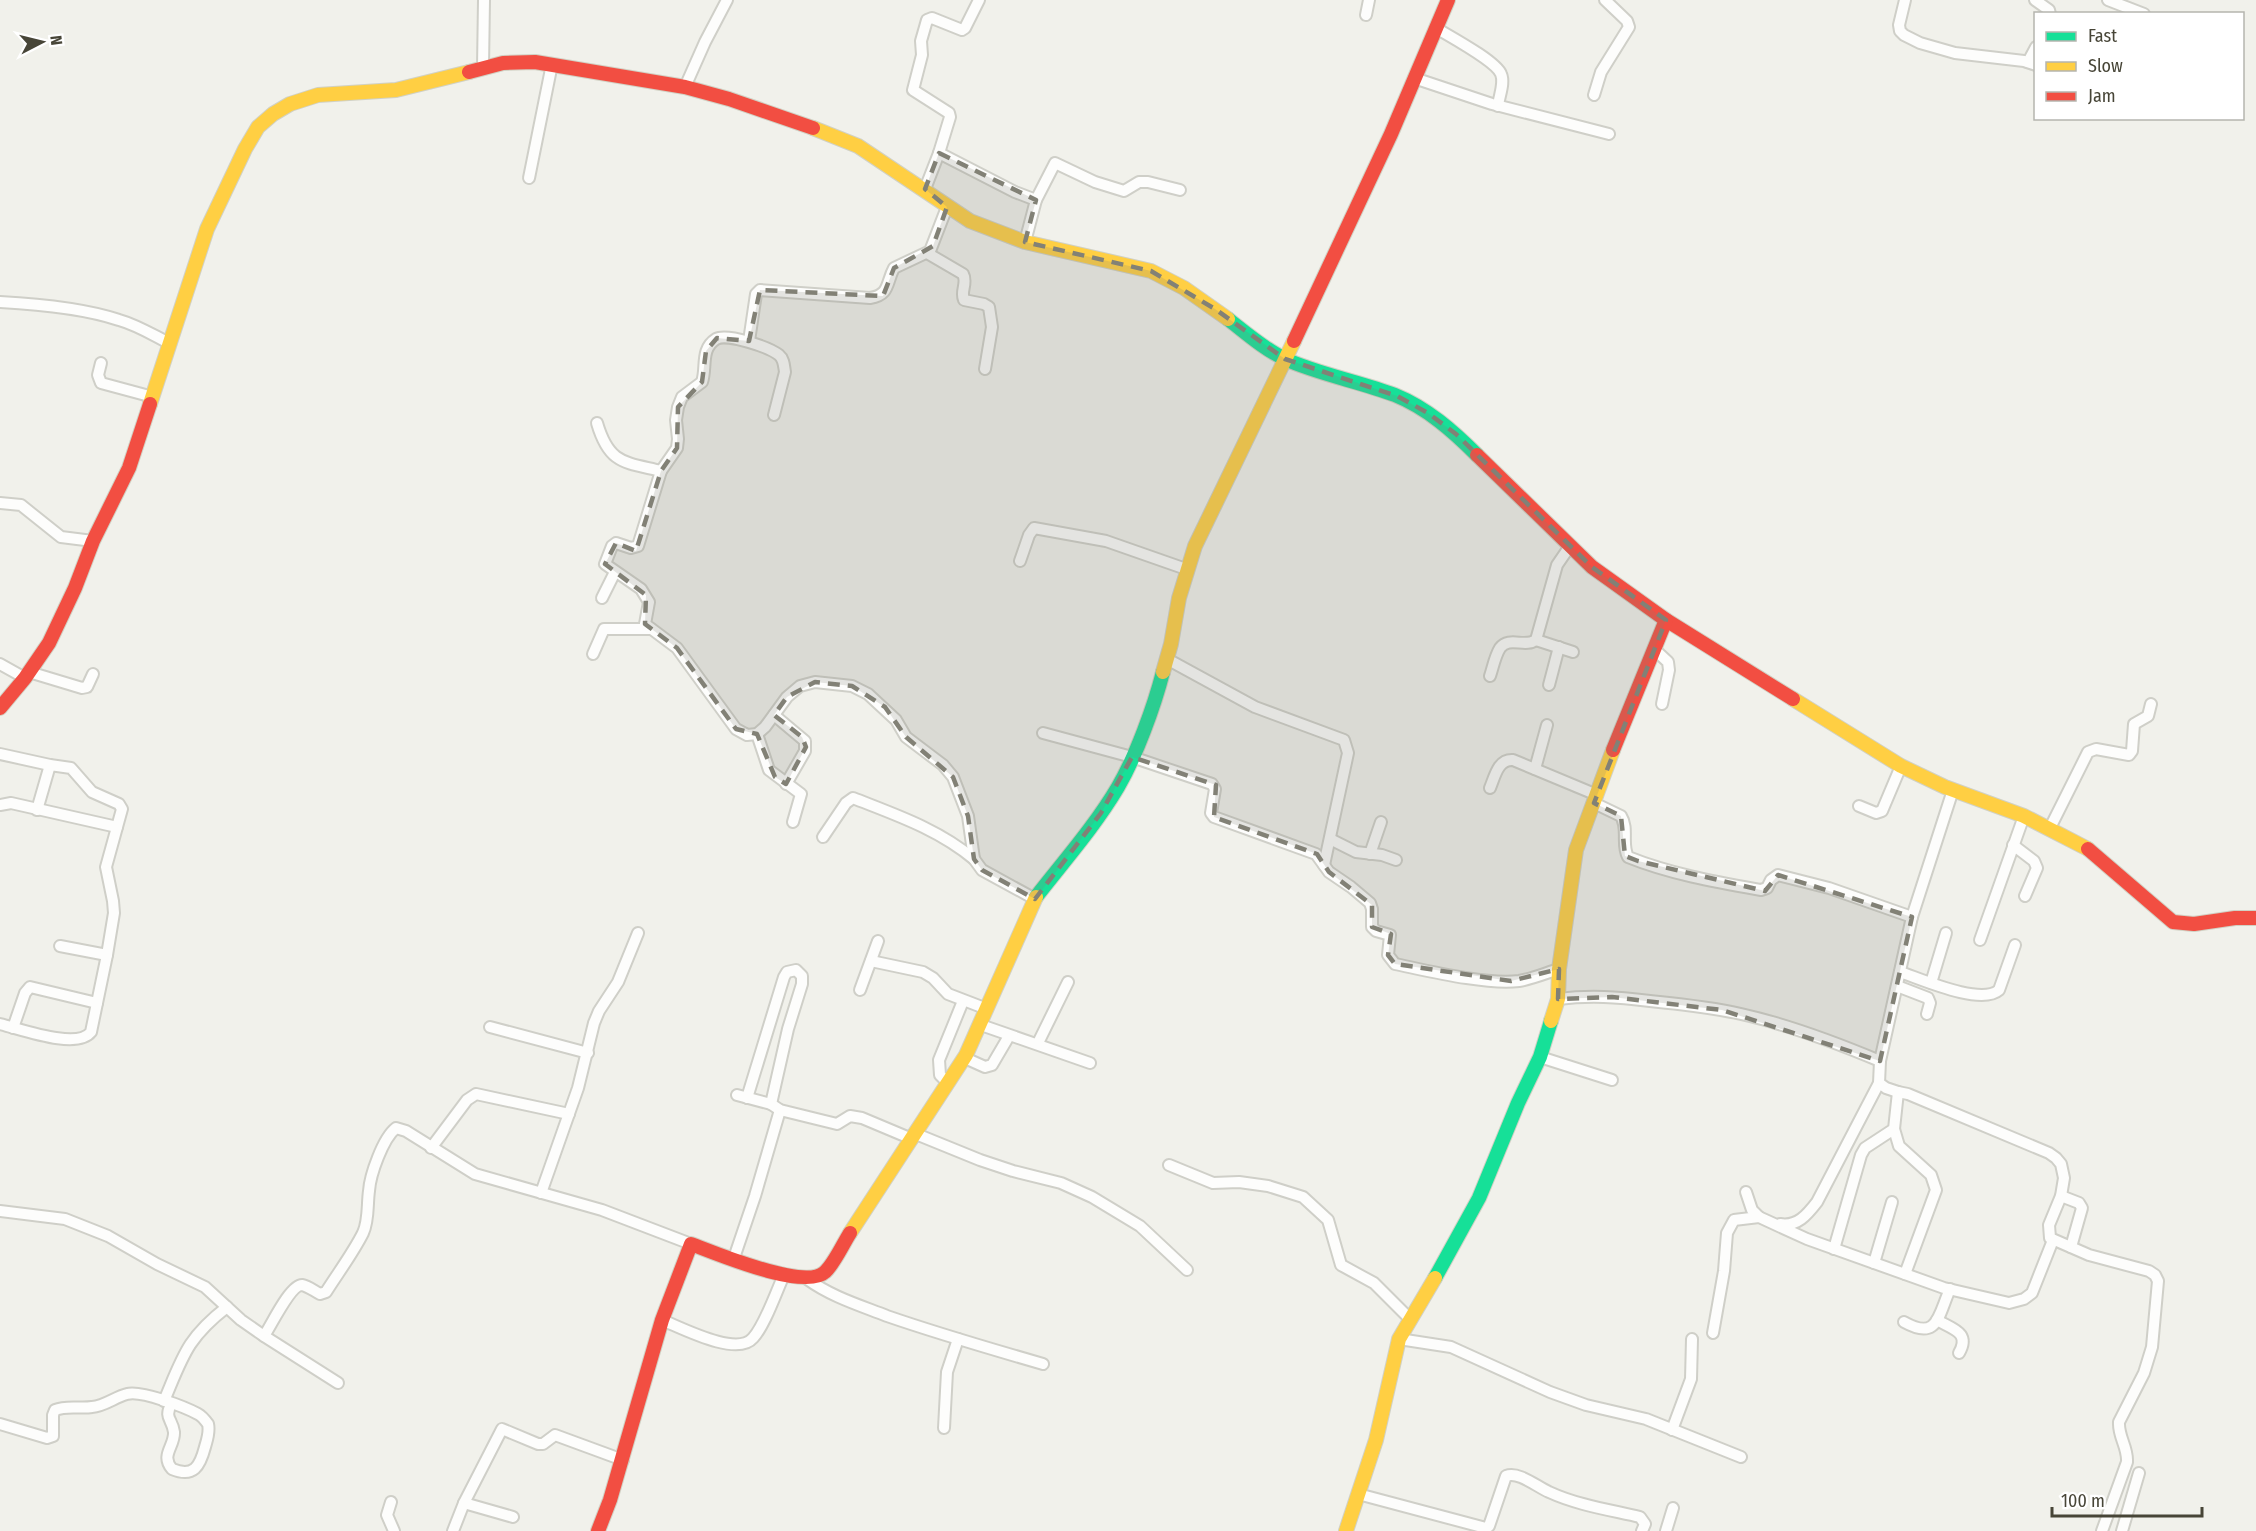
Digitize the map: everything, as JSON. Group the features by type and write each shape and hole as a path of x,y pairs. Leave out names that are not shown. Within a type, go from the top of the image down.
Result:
{"street":[{"path":"483,68 484,0"},
{"path":"685,87 727,0"},
{"path":"925,189 950,115 913,90 922,55 921,41 927,20 930,18 960,30 964,29 980,0"},
{"path":"1366,15 1369,0"},
{"path":"264,1336 288,1295 297,1286 303,1285 320,1294 326,1292 365,1227 373,1172 392,1131 400,1129 475,1174 602,1210 691,1244 784,1275 807,1279 824,1273 964,1058 981,1025 1035,899 1101,813 1119,785 1147,722 1167,659 1186,569 1195,546 1391,134 1448,0"},
{"path":"1594,95 1601,72 1629,27 1628,21 1605,0"},
{"path":"1905,0 1899,25 1904,35 1920,43 1955,53 2032,64"},
{"path":"2036,0 2050,12"},
{"path":"2108,0 2139,12"},
{"path":"1436,28 1487,60 1502,75 1498,106"},
{"path":"0,708 49,643 75,588 93,541 129,468 207,229 258,127 273,114 290,104 318,95 396,90 483,68 518,62 552,64 685,87 836,136 858,146 970,221 1025,242 1150,271 1184,288 1253,339 1285,359 1397,396 1428,413 1456,434 1592,567 1666,620 1901,766 1953,790 2024,816 2092,850 2173,922 2184,925 2205,924 2230,919 2256,918"},
{"path":"529,178 552,64"},
{"path":"1414,78 1498,106 1609,134"},
{"path":"939,153 1015,192 1036,200"},
{"path":"1025,242 1036,200 1052,165 1057,162 1095,182 1124,191 1138,182 1148,182 1180,190"},
{"path":"749,341 756,294 760,290 880,297 894,268 927,253 933,246 947,207"},
{"path":"927,253 963,274 965,277 962,292 964,300 989,307 992,327 985,369"},
{"path":"0,302 57,308 112,318 170,343"},
{"path":"774,415 785,372 779,355 749,341 717,338 706,351 702,382 682,397 676,420 678,433 676,448 661,471 638,546 631,548 616,543 612,546 605,564 637,585 646,595 649,607 644,622 677,648 736,729 747,735 758,734 800,686 814,682 852,686 868,694 896,720 906,736 943,765 953,777 968,816 974,859"},
{"path":"101,363 98,375 101,383 153,397"},
{"path":"597,423 604,446 610,453 626,462 661,471"},
{"path":"0,503 21,505 61,537 93,541"},
{"path":"1020,561 1029,535 1034,528 1106,541 1186,569"},
{"path":"1536,640 1557,565 1570,546"},
{"path":"602,598 615,572"},
{"path":"1346,1531 1376,1440 1399,1339 1446,1260 1479,1198 1518,1102 1540,1057 1558,999 1559,969 1576,850 1634,695 1666,620"},
{"path":"593,654 604,629 651,629"},
{"path":"1490,676 1498,651 1508,642 1527,644 1536,640 1574,652"},
{"path":"1550,685 1559,647"},
{"path":"1654,649 1668,662 1669,670 1662,704"},
{"path":"1167,659 1255,707 1344,740 1348,753 1324,865"},
{"path":"0,664 27,675 82,688 87,687 93,674"},
{"path":"2050,828 2088,752 2096,748 2128,756 2132,751 2134,724 2148,717 2151,704"},
{"path":"774,715 805,741 805,751 786,784"},
{"path":"1535,769 1547,724"},
{"path":"1044,733 1132,757 1212,784 1215,789 1210,813 1214,817 1316,854 1329,872 1372,905 1372,927 1376,932 1390,935 1388,955 1395,964 1474,979 1511,981 1559,969"},
{"path":"758,734 769,770 799,792 801,798 793,822"},
{"path":"0,754 71,768 92,792 119,804 122,812 106,867 114,908 91,1032 87,1038 66,1040 0,1024"},
{"path":"1490,788 1501,764 1506,760 1535,769 1595,799 1621,816 1626,829 1625,852 1628,857 1638,861 1681,874 1761,890 1767,888 1771,880 1778,875 1845,893 1912,917"},
{"path":"37,810 50,765"},
{"path":"1859,806 1876,813 1882,811 1901,766"},
{"path":"1777,1224 1786,1225 1807,1216 1879,1083 1880,1061 1912,917 1953,790"},
{"path":"823,837 846,803 853,798 912,820 957,844 974,859 982,870 1035,899"},
{"path":"0,805 11,803 117,827"},
{"path":"1980,940 2024,816"},
{"path":"1370,854 1381,822"},
{"path":"1330,839 1356,852 1396,860"},
{"path":"2013,845 2034,861 2037,868 2025,896"},
{"path":"541,1193 569,1114 588,1053 594,1023 618,982 638,933"},
{"path":"1931,983 1946,933"},
{"path":"860,990 878,941"},
{"path":"1900,972 1953,990 1989,996 1999,990 2014,945"},
{"path":"60,946 107,955"},
{"path":"871,961 923,972 933,978 948,994 987,1009"},
{"path":"734,1258 755,1196 775,1107 788,1029 802,984 802,976 796,970 787,972 784,977 742,1096 775,1107 837,1124 850,1116 862,1118 1013,1171 1061,1183 1092,1197 1140,1226 1187,1270"},
{"path":"1038,1043 1068,982"},
{"path":"1897,986 1928,998 1930,1003 1927,1014"},
{"path":"13,1028 25,993 30,987 97,1003"},
{"path":"1558,999 1587,995 1722,1010 1842,1045 1880,1061"},
{"path":"948,1083 940,1074 939,1060 963,1001"},
{"path":"981,1025 1090,1063"},
{"path":"490,1027 588,1053"},
{"path":"964,1058 985,1067 992,1065 1009,1036"},
{"path":"1540,1057 1612,1080"},
{"path":"1879,1083 1886,1088 1964,1116 2049,1153 2061,1164 2063,1170 2061,1196 2049,1225 2048,1232 2053,1240 2089,1255 2149,1271 2158,1281 2152,1347 2144,1373 2119,1422 2119,1430 2128,1453 2127,1462 2102,1531"},
{"path":"1898,1092 1894,1129 1899,1146 1931,1175 1936,1190 1905,1274"},
{"path":"431,1148 467,1100 476,1094 569,1114"},
{"path":"1834,1249 1861,1155 1865,1148 1894,1129"},
{"path":"1169,1165 1213,1183 1239,1182 1268,1186 1303,1197 1328,1220 1341,1265 1374,1283 1410,1319"},
{"path":"1746,1192 1752,1210 1759,1216 1807,1239 1950,1289 2009,1303 2024,1299 2032,1293 2053,1240"},
{"path":"2061,1196 2079,1203 2082,1208 2071,1247"},
{"path":"1874,1263 1892,1202"},
{"path":"0,1211 65,1219 87,1227 205,1287 252,1329 338,1383"},
{"path":"1713,1333 1724,1271 1726,1233 1734,1220 1759,1216"},
{"path":"597,1531 610,1500 662,1320 691,1244"},
{"path":"662,1320 727,1345 744,1344 754,1337 784,1275"},
{"path":"807,1279 822,1290 841,1299 958,1339 1043,1364"},
{"path":"1904,1322 1918,1330 1924,1330 1935,1324 1950,1289"},
{"path":"0,1425 47,1438 53,1436 52,1415 55,1410 62,1407 102,1406 133,1393 167,1402 198,1414 209,1428 201,1463 193,1470 185,1472 172,1469 167,1459 167,1451 174,1434 167,1414 167,1402 185,1350 197,1333 227,1307"},
{"path":"1936,1320 1961,1334 1964,1339 1959,1353"},
{"path":"944,1428 947,1372 958,1339"},
{"path":"1399,1339 1451,1347 1550,1392 1586,1405 1646,1419 1741,1457"},
{"path":"1672,1430 1691,1378 1692,1339"},
{"path":"453,1531 464,1503 502,1429 538,1444 543,1444 554,1435 622,1460"},
{"path":"2122,1531 2139,1473"},
{"path":"1358,1494 1486,1528 1489,1526 1506,1476 1515,1475 1551,1493 1589,1506 1640,1517 1646,1529"},
{"path":"391,1502 387,1515 394,1531"},
{"path":"464,1503 513,1517"},
{"path":"1666,1531 1673,1508"}],"highlighted area":[{"path":"939,153 1036,200 1025,242 1151,271 1215,309 1285,359 1397,396 1428,413 1456,434 1592,567 1666,620 1594,803 1621,816 1625,856 1638,861 1765,891 1778,875 1912,917 1880,1061 1722,1010 1612,997 1558,999 1559,969 1511,981 1395,964 1388,955 1391,934 1372,927 1372,905 1329,872 1317,854 1214,817 1216,785 1132,757 1101,813 1035,899 982,870 974,859 968,816 953,777 906,737 885,707 852,686 815,682 787,697 774,715 802,737 806,747 786,784 775,777 757,734 736,729 677,648 645,624 646,595 605,564 616,543 636,551 661,471 677,448 678,407 702,382 706,351 717,338 749,341 760,290 883,296 894,268 933,246 947,207 925,189"}],"traffic: fast":[{"path":"1228,319 1262,346 1285,359 1382,390 1418,406 1459,437 1477,455"},
{"path":"1036,897 1089,829 1118,787 1144,731 1163,672"},
{"path":"1435,1278 1479,1198 1518,1103 1540,1057 1551,1021"}],"traffic: slow":[{"path":"150,404 207,229 258,127 273,114 290,104 318,95 396,90 469,72"},
{"path":"813,128 858,146 970,221 1025,242 1151,271 1184,288 1228,319"},
{"path":"1163,672 1171,644 1179,598 1195,546 1294,341"},
{"path":"1793,699 1901,766 1945,787 2024,816 2088,849"},
{"path":"1551,1021 1558,999 1559,969 1576,850 1613,750"},
{"path":"850,1233 966,1055 1036,897"},
{"path":"1346,1531 1376,1440 1399,1339 1435,1278"}],"traffic: jam":[{"path":"1294,341 1391,134 1448,0"},
{"path":"469,72 503,63 535,62 685,87 729,99 813,128"},
{"path":"0,708 25,678 49,643 75,588 93,541 129,468 150,404"},
{"path":"1477,455 1592,567 1666,620 1793,699"},
{"path":"1613,750 1666,620"},
{"path":"2088,849 2173,922 2194,924 2235,918 2256,918"},
{"path":"598,1531 610,1500 662,1320 691,1244 780,1274 814,1277 825,1272 850,1233"}]}
